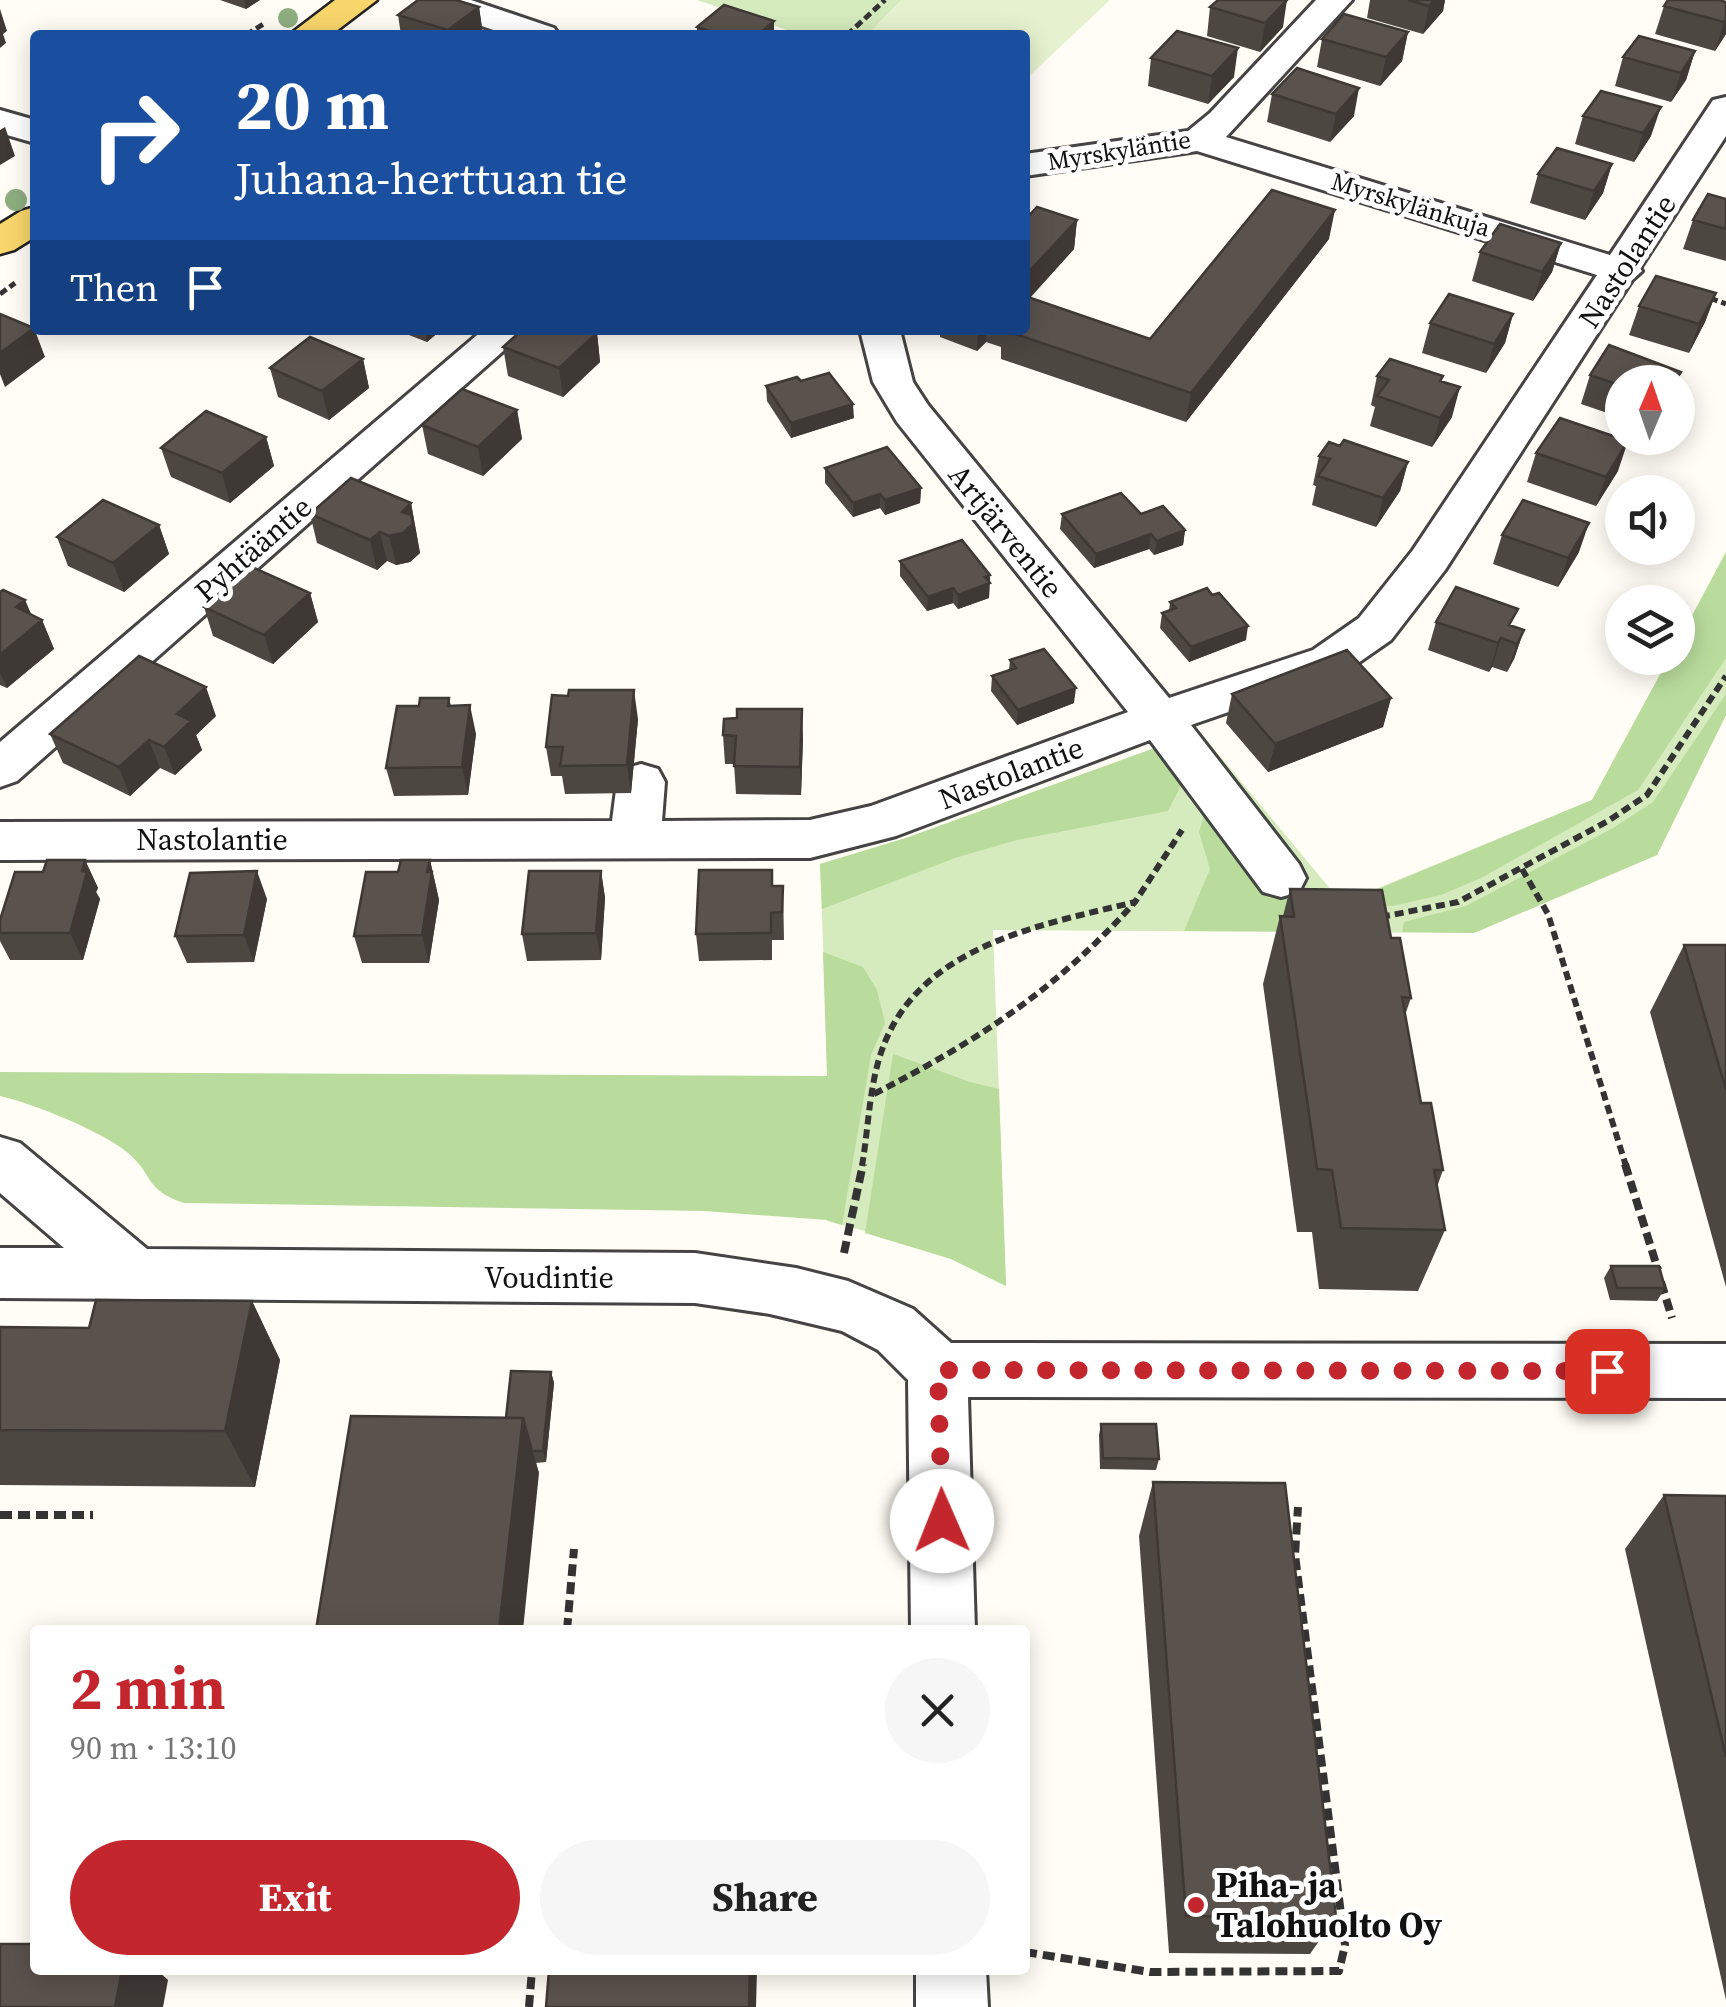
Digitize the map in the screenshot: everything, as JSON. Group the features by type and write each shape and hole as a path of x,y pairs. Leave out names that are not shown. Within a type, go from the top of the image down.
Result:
{"main road":[{"path":"314,30 359,0"},
{"path":"0,242 30,222"}],"street":[{"path":"438,0 527,30"},
{"name":"Myrskyläntie","path":"1030,164 1199,140 1223,121 1334,0"},
{"name":"Nastolantie","path":"0,840 810,839 880,824 1156,719 1329,661 1375,630 1429,560 1623,271 1726,108"},
{"path":"0,120 30,130"},
{"name":"Myrskylänkuja","path":"1199,140 1623,271"},
{"name":"Pyhtääntie","path":"1,768 500,335"},
{"name":"Artjärventie","path":"881,335 883,356 893,382 912,413 1205,775 1281,878"},
{"path":"635,840 641,782"},
{"path":"0,1160 135,1274"},
{"name":"Voudintie","path":"0,1273 695,1278 765,1286 824,1301 893,1327 938,1370"},
{"path":"943,1625 938,1370 1726,1372"},
{"path":"951,1975 952,2007"}],"path":[{"path":"852,30 885,0"},
{"path":"1623,271 1726,304"},
{"path":"1368,917 1458,902 1647,795 1726,676"},
{"path":"874,1094 1018,1012 1074,967 1136,902 1180,835 1205,775"},
{"path":"1522,869 1548,914 1676,1329"},
{"path":"824,1301 850,1238 879,1057 900,1010 939,968 1036,928 1136,902"},
{"path":"1386,916 1389,932"},
{"path":"1030,1953 1150,1972 1339,1971 1346,1944 1295,1555 1298,1506"},
{"path":"0,1515 93,1515"},
{"path":"567,1625 574,1549"},
{"path":"529,2007 532,1975"}],"green space":[{"path":"697,0 1109,0 1030,33 787,30"},
{"path":"901,0 1110,0 1030,75 1030,30 872,30"},
{"path":"1726,552 1726,715 1657,855 1474,933 993,930 1006,1286 906,1242 827,1221 828,1076 820,864 906,838 1200,732 1342,903 1592,800 1660,675 1695,675 1695,610"},
{"path":"1726,552 1726,658 1638,790 1481,878 1441,895 1393,906 1342,904 1592,800 1660,675 1695,675 1695,610"},
{"path":"1726,694 1726,715 1657,855 1474,933 1402,932 1404,922 1466,906 1613,828 1653,802"},
{"path":"1163,745 1183,782 1168,811 1017,840 955,858 822,909 820,864 906,838"},
{"path":"1210,795 1274,883 1293,902 1345,932 1184,931 1210,869 1199,832"},
{"path":"823,952 863,967 877,990 885,1023 871,1055 842,1225 827,1220 704,1211 184,1203 162,1193 128,1153 102,1136 0,1096 0,1072 827,1076"},
{"path":"893,1054 999,1089 1006,1286 951,1259 865,1233"}],"building":[{"path":"418,0 456,0 479,7 448,30 398,15"},
{"path":"1218,0 1287,0 1265,23 1210,7"},
{"path":"1408,0 1434,0 1429,6"},
{"path":"1668,0 1726,2 1726,20 1664,6"},
{"path":"724,5 774,21 764,30 697,27"},
{"path":"1344,14 1408,32 1386,57 1322,39"},
{"path":"1177,31 1238,48 1212,76 1151,58"},
{"path":"1639,36 1695,51 1681,73 1623,57"},
{"path":"1297,68 1359,88 1336,114 1272,94"},
{"path":"1601,91 1661,107 1643,133 1583,116"},
{"path":"1557,148 1612,164 1594,191 1538,174"},
{"path":"1272,190 1335,210 1191,393 1018,335 1030,335 1030,298 1150,339"},
{"path":"1708,194 1726,199 1726,229 1693,220"},
{"path":"1037,207 1077,220 1030,271 1030,215"},
{"path":"1500,224 1561,243 1542,272 1480,252"},
{"path":"1656,276 1716,293 1699,324 1639,306"},
{"path":"1449,294 1513,314 1494,344 1430,323"},
{"path":"0,314 30,326 30,331 0,353"},
{"path":"516,335 595,335 559,368 503,347"},
{"path":"310,337 363,359 322,391 270,368"},
{"path":"1609,345 1662,365 1605,365 1605,380 1590,375"},
{"path":"1390,359 1443,376 1440,381 1460,387 1440,418 1377,396 1389,380 1377,376"},
{"path":"829,373 853,404 791,423 766,386 797,377 801,381"},
{"path":"462,389 517,410 478,447 422,425"},
{"path":"206,411 266,437 222,473 161,448"},
{"path":"1560,418 1605,433 1605,455 1619,455 1605,477 1536,453"},
{"path":"1344,440 1408,462 1383,498 1318,476 1330,459 1319,456 1329,442 1340,446"},
{"path":"887,447 921,488 885,500 880,494 853,503 825,468"},
{"path":"351,478 411,503 402,512 411,515 413,524 403,533 389,536 380,532 370,540 310,514"},
{"path":"1121,493 1141,514 1163,506 1185,530 1157,541 1151,534 1096,554 1062,514"},
{"path":"103,500 159,525 113,563 57,537"},
{"path":"1523,500 1589,523 1568,558 1502,535"},
{"path":"962,540 990,575 985,577 990,583 958,595 953,588 928,597 900,561"},
{"path":"250,566 310,593 264,635 204,607"},
{"path":"1456,587 1518,609 1509,625 1524,630 1517,644 1501,638 1498,643 1436,622"},
{"path":"1207,588 1212,595 1219,593 1248,626 1191,647 1162,613 1176,608 1170,602"},
{"path":"0,592 25,600 16,607 42,620 0,655"},
{"path":"1044,649 1076,688 1018,710 992,676 1016,668 1010,660"},
{"path":"1347,650 1391,698 1275,744 1232,694"},
{"path":"139,656 206,687 177,714 191,721 164,747 149,740 119,767 50,734"},
{"path":"569,690 634,690 627,765 560,766 563,747 546,747 552,695 568,696"},
{"path":"420,698 449,698 448,706 470,705 462,767 386,768 397,706 419,706"},
{"path":"737,709 802,709 800,767 734,766 736,736 723,735 724,719 737,718"},
{"path":"47,860 85,860 82,871 87,872 70,933 0,933 0,920 15,872 43,872"},
{"path":"401,860 430,860 427,872 432,872 422,935 354,936 366,872 398,872"},
{"path":"699,870 772,870 772,886 783,886 782,912 771,913 771,933 696,934"},
{"path":"257,871 244,935 175,936 190,873"},
{"path":"529,871 601,871 596,933 522,934"},
{"path":"1290,889 1382,890 1391,938 1400,938 1411,998 1402,997 1421,1103 1431,1103 1443,1170 1434,1170 1445,1230 1341,1228 1332,1170 1317,1169 1280,916 1294,917"},
{"path":"1684,945 1726,945 1726,1090"},
{"path":"1611,1266 1659,1266 1665,1288 1617,1288"},
{"path":"96,1300 252,1301 225,1431 0,1430 0,1327 89,1328"},
{"path":"511,1371 551,1372 543,1451 532,1451 523,1418 506,1418"},
{"path":"351,1416 523,1418 500,1625 317,1625"},
{"path":"1101,1424 1156,1424 1159,1459 1103,1458"},
{"path":"1153,1482 1285,1483 1336,1917 1186,1916"},
{"path":"1664,1495 1726,1496 1726,1757"},
{"path":"0,1944 30,1944 30,1975 121,1975 115,2007 0,2007"},
{"path":"549,1975 750,1975 749,2007 546,2007"}],"place":[{"name":"Piha- ja Talohuolto Oy","path":"1196,1905"}],"route":[{"path":"942,1521 938,1370 1607,1371"}]}
